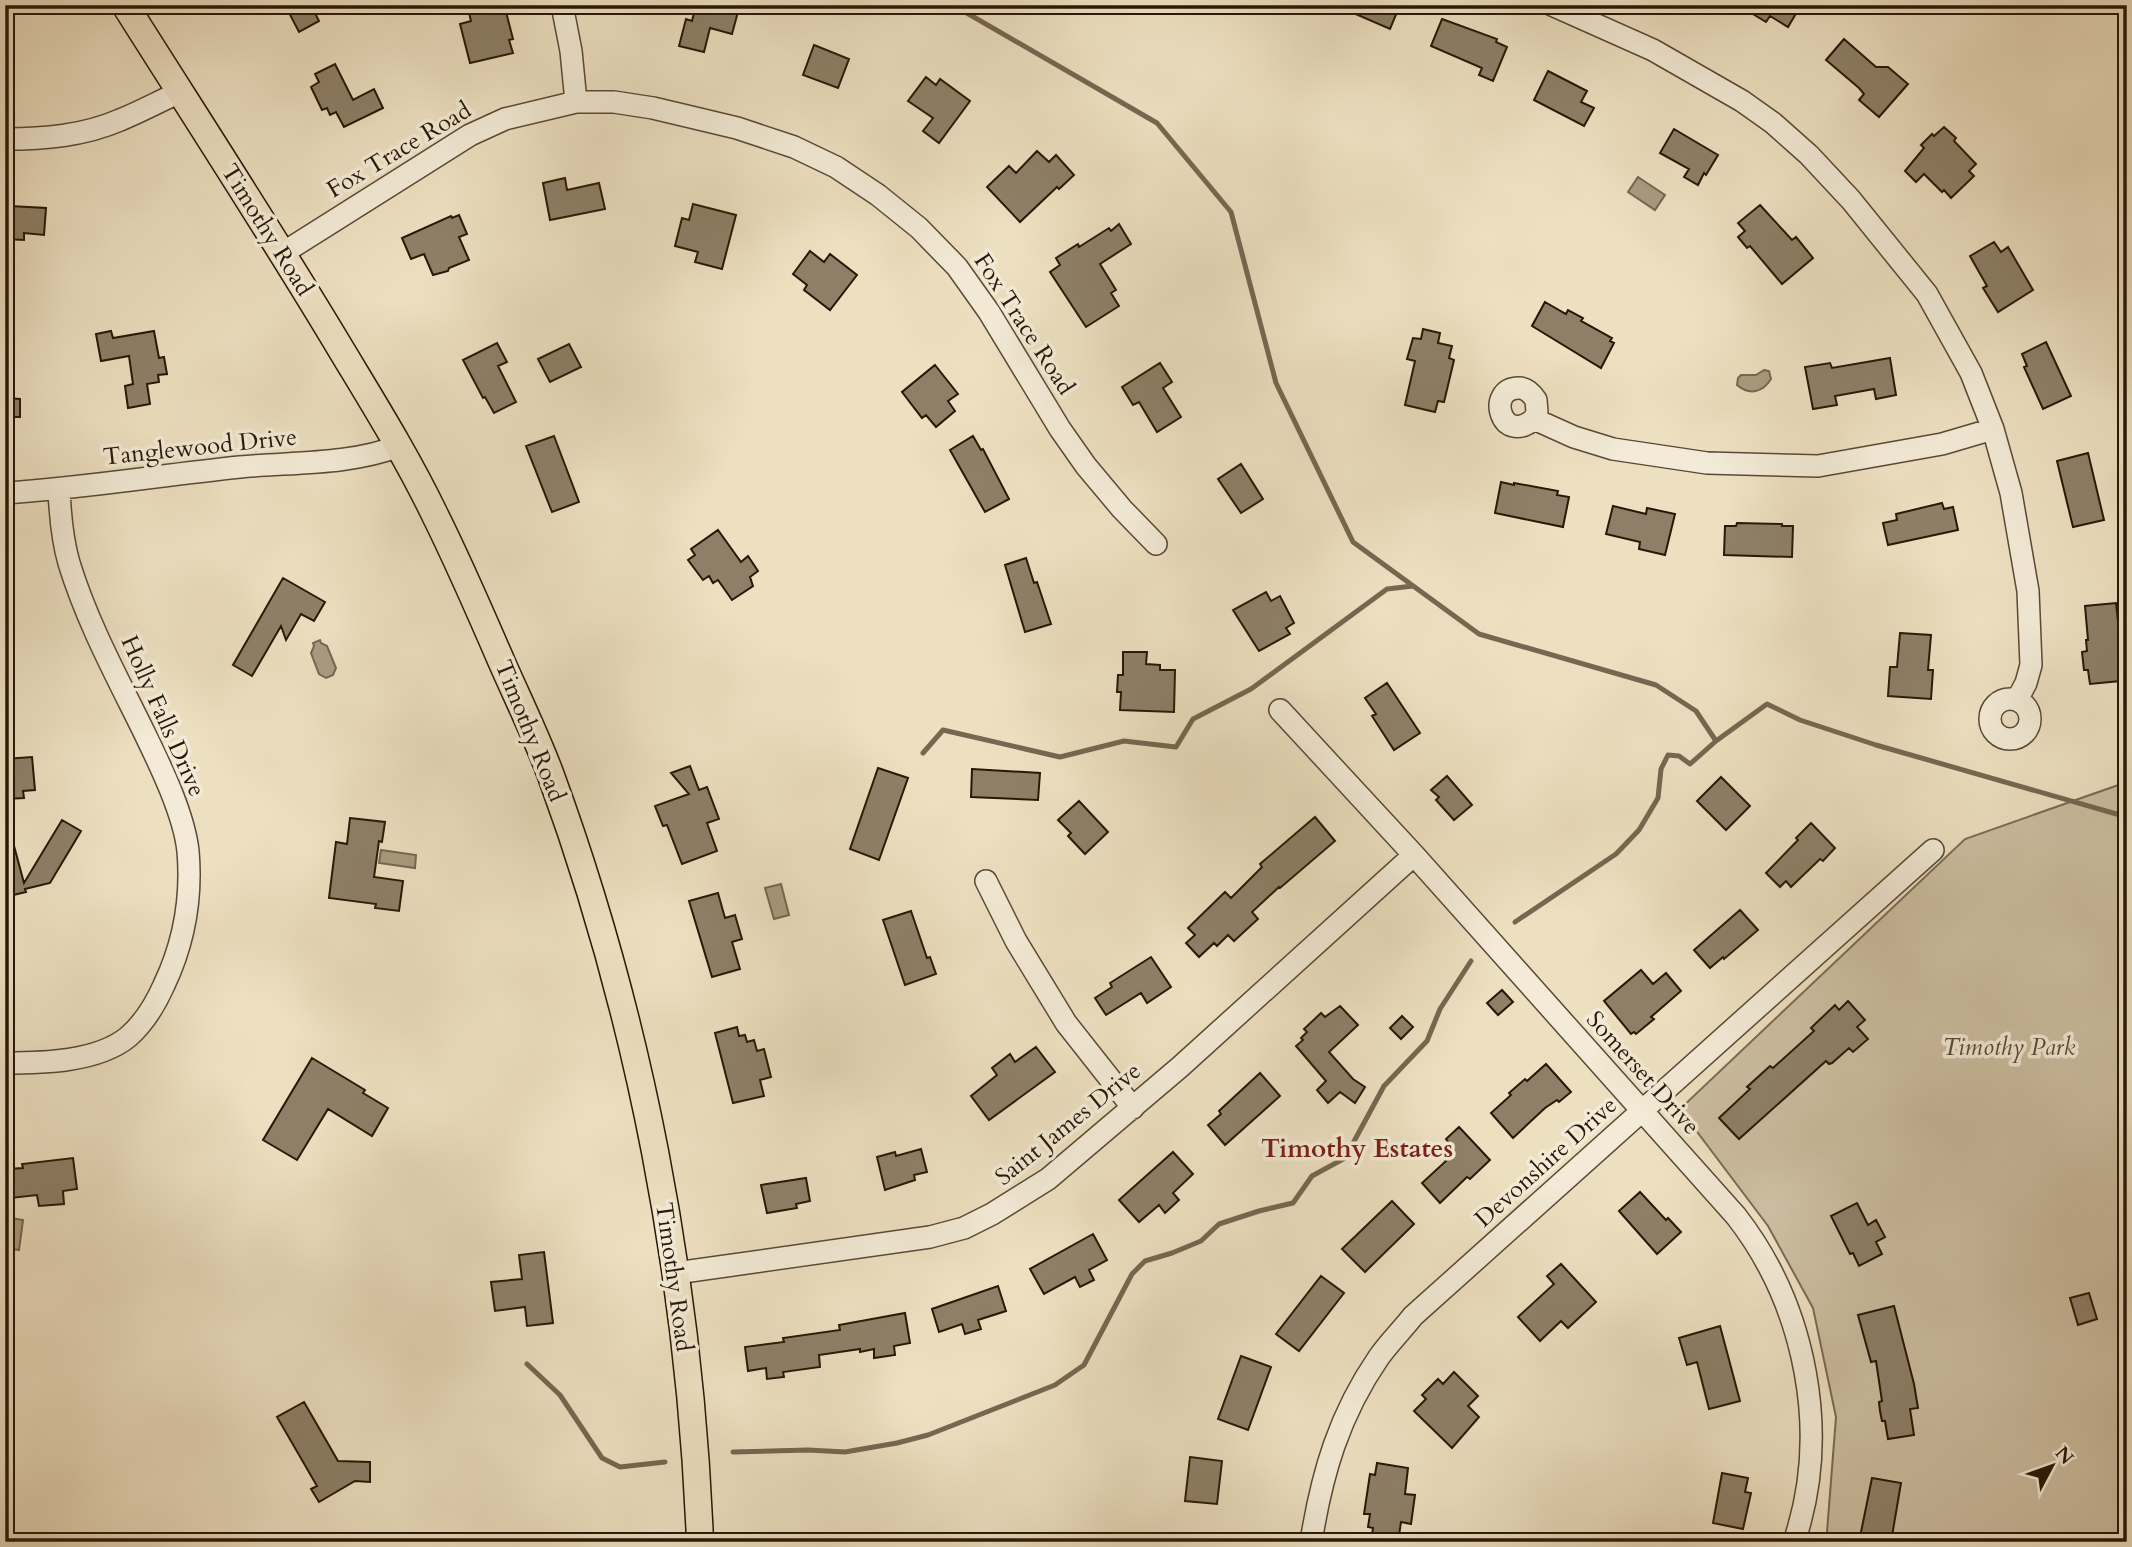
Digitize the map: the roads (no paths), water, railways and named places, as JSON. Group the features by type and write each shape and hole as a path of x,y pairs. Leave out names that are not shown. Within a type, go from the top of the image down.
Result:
{"main road":[{"name":"Timothy Road","path":"125,5 283,253 399,446 465,577 548,767 593,904 625,1018 653,1141 676,1273 690,1398 700,1542"}],"street":[{"path":"562,5 571,51 576,102"},
{"path":"1552,5 1653,50 1708,80 1773,123 1809,155 1851,200 1927,294 1971,373 1993,429 2011,493 2028,591 2031,665 2017,700"},
{"path":"5,139 42,139 80,133 117,121 180,92"},
{"name":"Fox Trace Road","path":"283,253 470,135 506,119 576,102 614,102 653,108 737,128 794,147 836,167 919,228 957,267 1086,466 1156,544"},
{"path":"1534,419 1613,449 1721,464 1818,466 1942,444 1993,429"},
{"name":"Tanglewood Drive","path":"5,493 239,467 356,458 399,446"},
{"name":"Holly Falls Drive","path":"5,1063 59,1061 107,1048 127,1037 159,995 181,941 187,912 188,848 179,817 167,780 82,601 68,560 59,489"},
{"name":"Somerset Drive","path":"1280,710 1414,855 1753,1238 1782,1292 1793,1322 1805,1372 1810,1410 1809,1482 1794,1542"},
{"name":"Devonshire Drive","path":"1311,1542 1326,1465 1349,1406 1380,1356 1413,1316 1933,850"},
{"name":"Saint James Drive","path":"676,1273 902,1242 964,1228 992,1214 1039,1185 1133,1108 1414,855"},
{"path":"986,881 1016,941 1066,1023 1133,1108"}],"waterway":[{"path":"953,5 1157,123 1231,212 1276,383 1353,542 1479,634 1656,685 1696,711 1716,741 1767,704 1800,720 1876,745 2127,817"},
{"path":"923,753 943,730 1060,757 1124,741 1176,747 1193,719 1251,689 1387,589 1413,586"},
{"path":"1515,922 1616,854 1639,830 1658,798 1661,769 1668,755 1679,756 1690,764 1716,741"},
{"path":"733,1452 845,1452 897,1443 928,1435 1055,1385 1084,1365 1132,1274 1145,1261 1201,1241 1219,1224 1293,1203 1312,1176 1345,1158 1384,1086 1427,1041 1440,1009 1471,961"},
{"path":"527,1364 560,1395 602,1458 620,1467 665,1462"}],"district":[{"name":"Timothy Estates","path":"1357,1148"}],"park label":[{"name":"Timothy Park","path":"2009,1047"}]}
